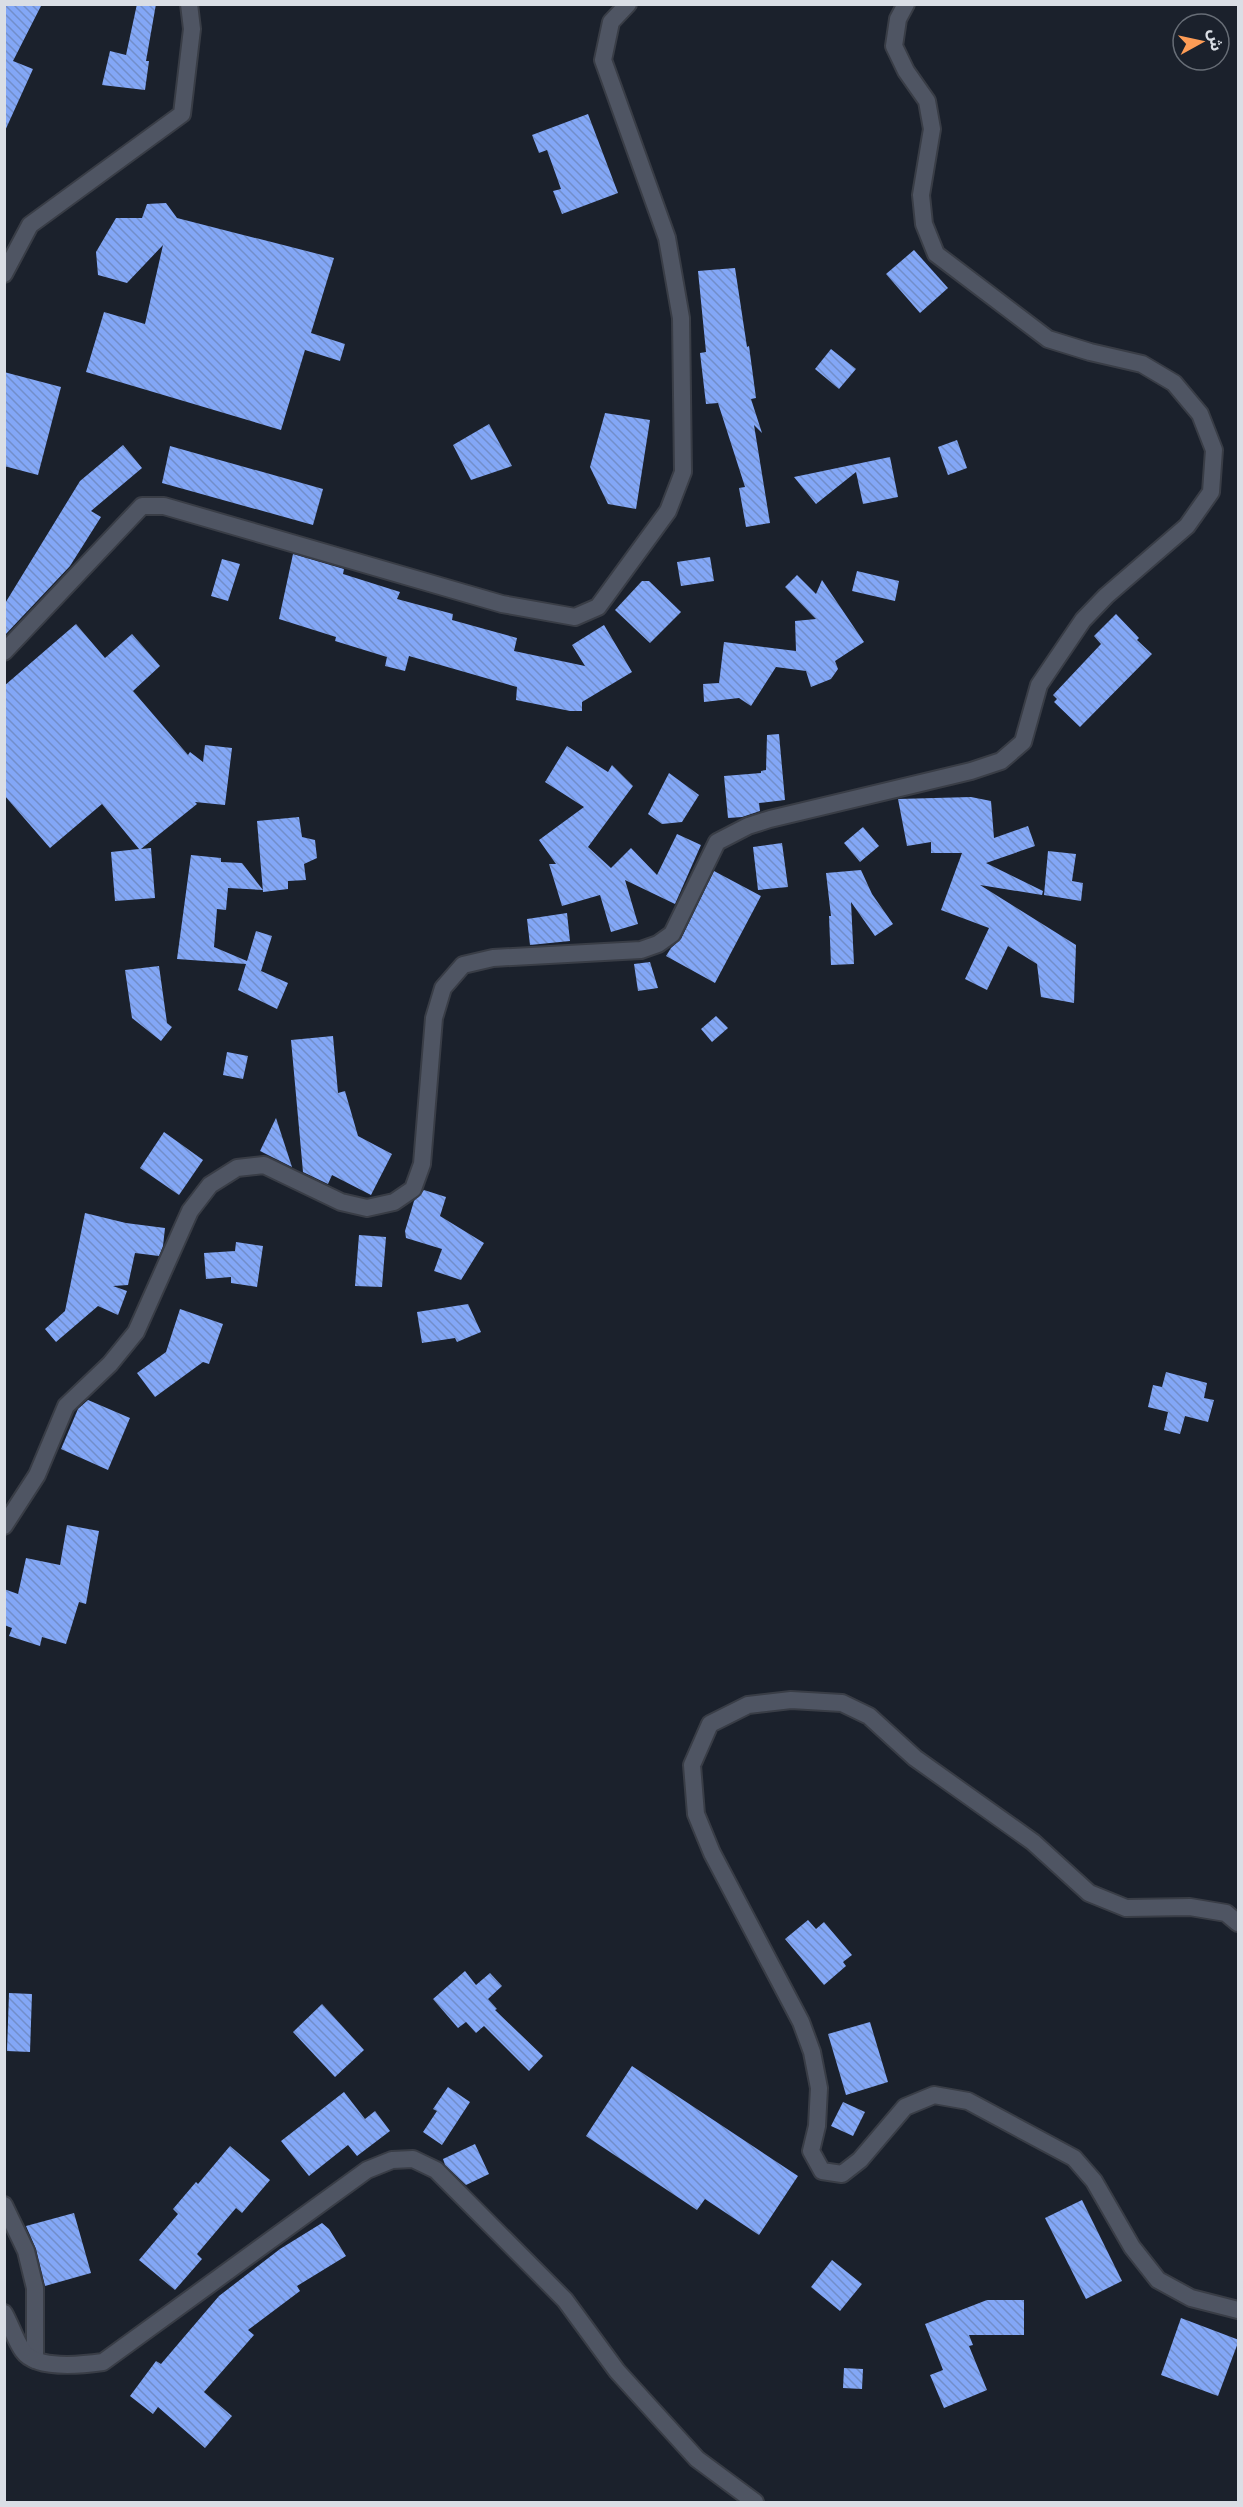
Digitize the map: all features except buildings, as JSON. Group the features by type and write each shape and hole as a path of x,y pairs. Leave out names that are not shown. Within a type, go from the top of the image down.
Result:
{"street":[{"path":"4,274 30,225 182,114 192,29 189,4"},
{"path":"4,652 142,506 164,506 502,604 575,617 598,607 668,511 684,472 681,318 667,238 603,60 611,22 628,4"},
{"path":"4,1526 37,1475 66,1406 110,1364 136,1332 190,1210 210,1185 237,1168 264,1164 341,1202 367,1208 394,1202 413,1189 422,1164 434,1018 442,988 463,965 493,958 641,950 658,944 672,934 717,842 748,826 770,819 971,771 1001,761 1023,742 1038,685 1083,620 1106,596 1187,526 1211,492 1214,450 1200,414 1174,383 1142,364 1048,339 936,254 924,224 921,195 932,129 927,101 906,71 894,46 898,19 906,4"},
{"path":"1239,1923 1226,1913 1190,1907 1126,1908 1089,1893 1033,1842 915,1758 869,1716 842,1703 791,1700 748,1705 710,1724 692,1765 696,1814 712,1853 801,2022 812,2052 819,2088 817,2126 811,2151 822,2171 842,2174 860,2160 905,2107 934,2095 968,2101 1074,2158 1094,2181 1132,2247 1158,2280 1191,2298 1239,2310"},
{"path":"4,2313 24,2352 35,2361 74,2366 103,2362 367,2170 392,2160 413,2159 436,2170 565,2300 617,2371 697,2458 755,2502"},
{"path":"4,2205 26,2251 35,2288 35,2361"}]}
